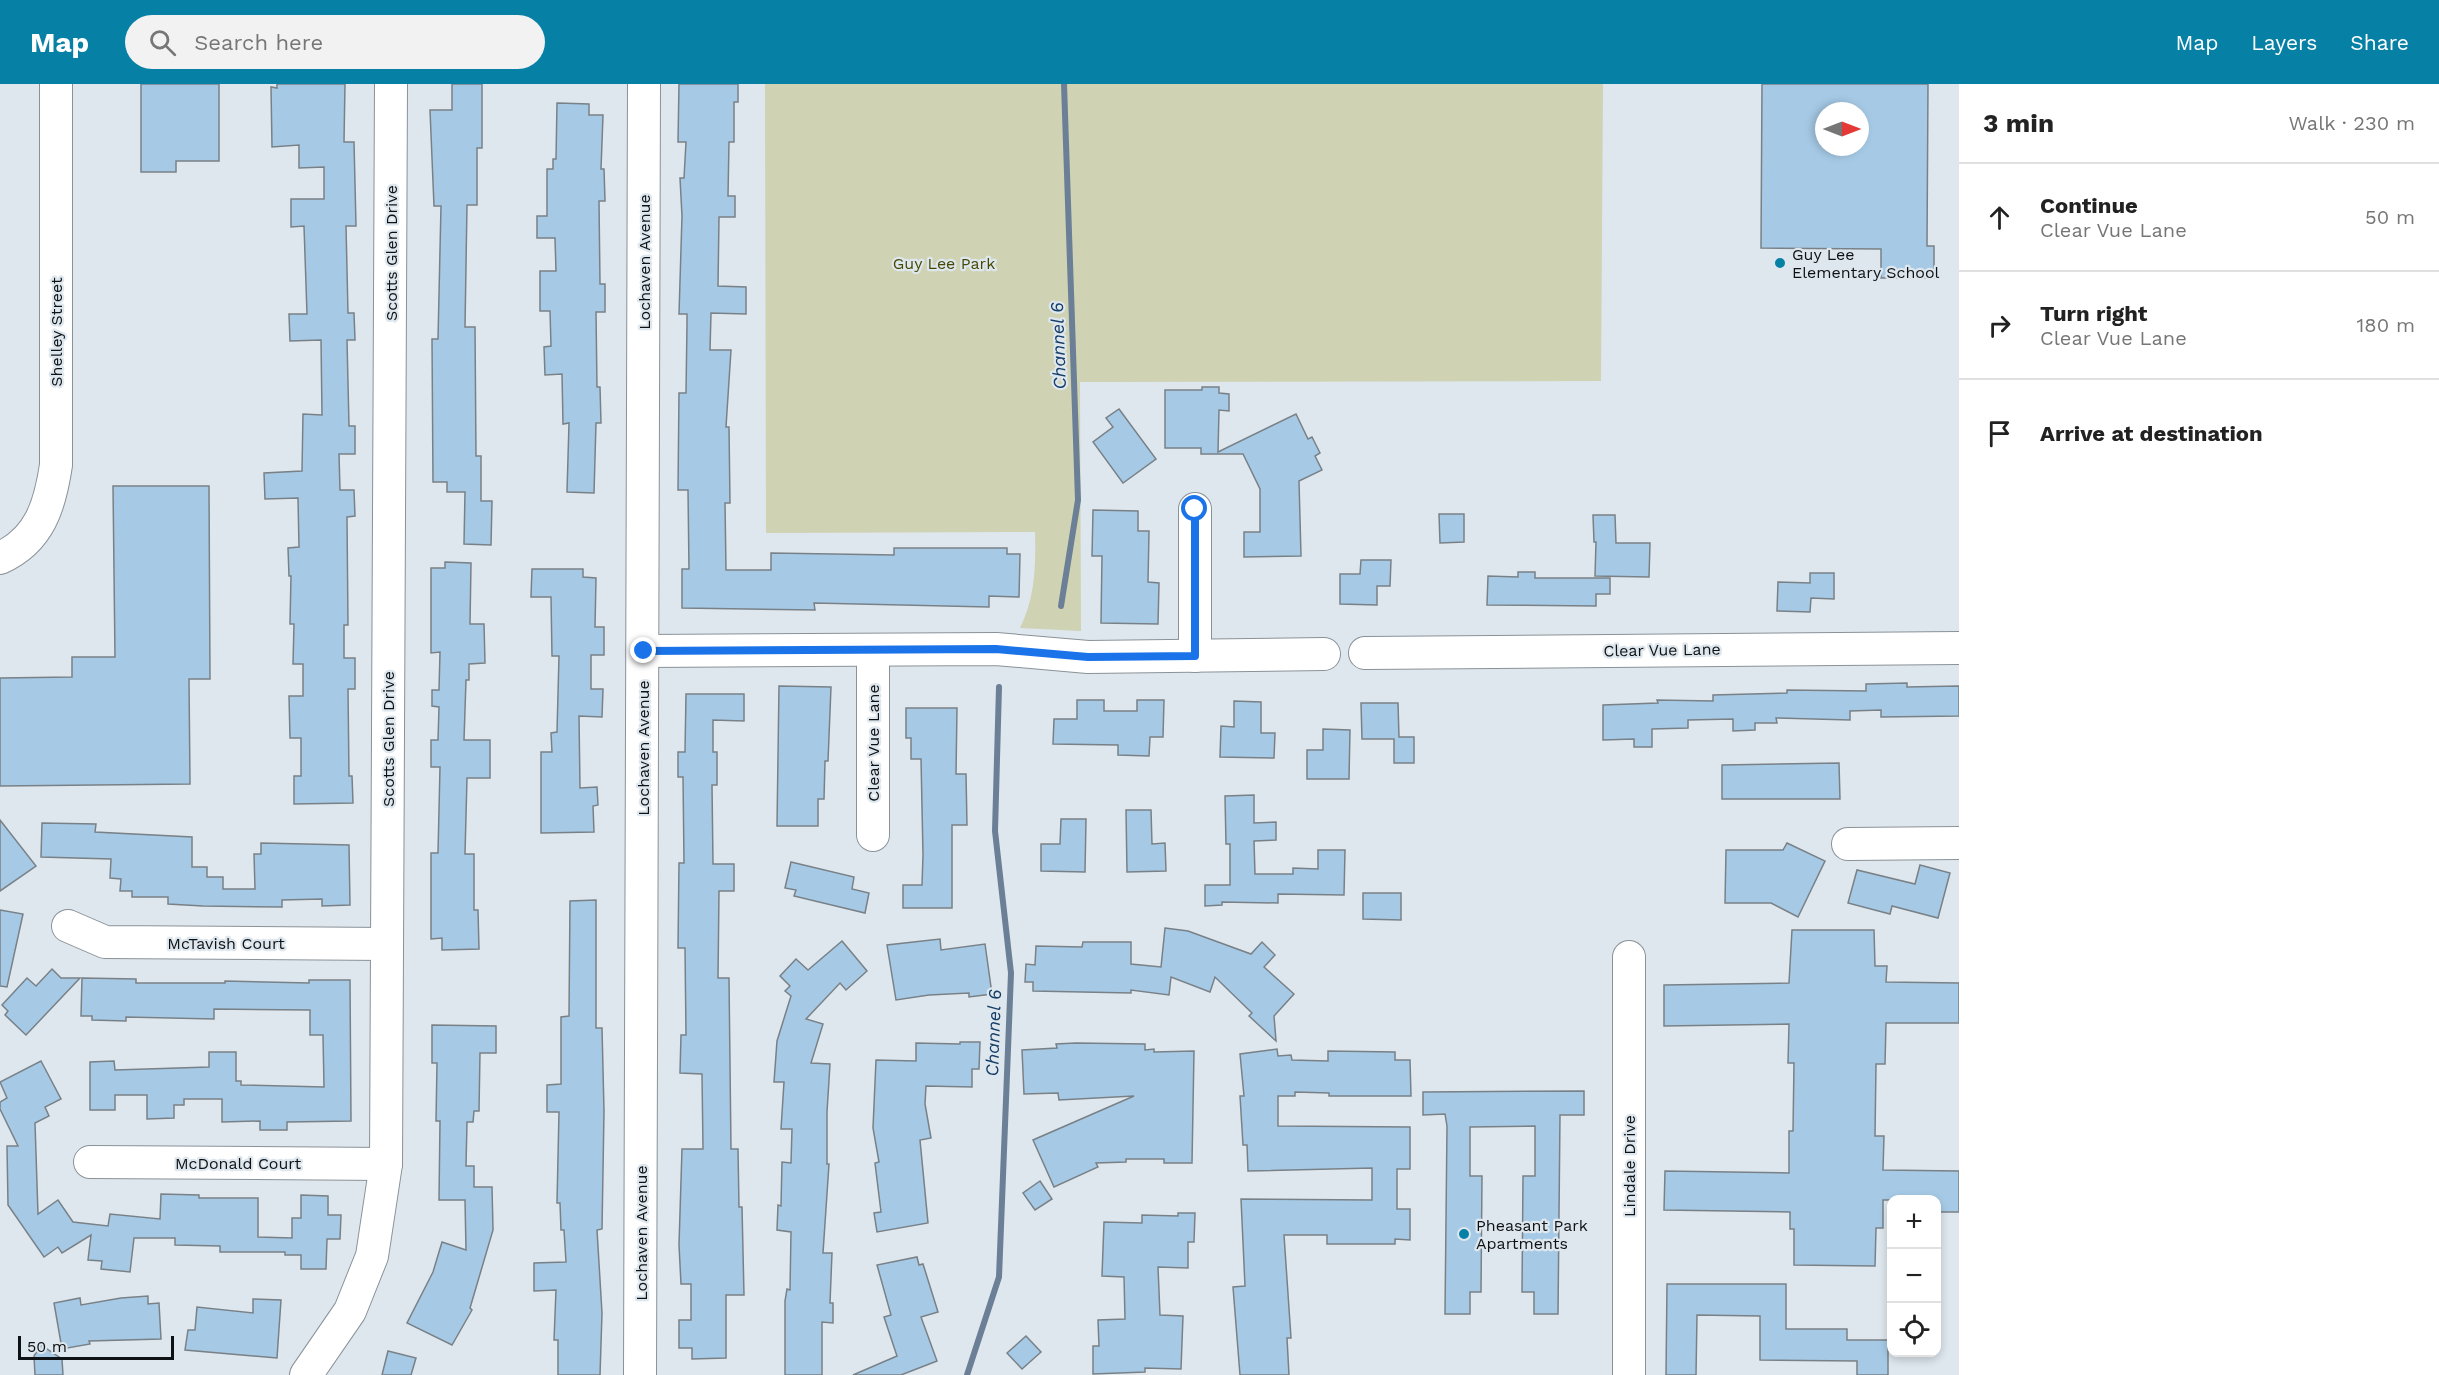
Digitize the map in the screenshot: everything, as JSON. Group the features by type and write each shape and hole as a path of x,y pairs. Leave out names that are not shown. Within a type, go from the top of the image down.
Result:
{"street":[{"name":"Shelley Street","path":"0,558 26,542 41,523 51,499 56,465 56,84"},
{"name":"Scotts Glen Drive","path":"306,1375 350,1311 372,1256 386,1164 392,84"},
{"name":"Lochaven Avenue","path":"640,1375 644,84"},
{"path":"1195,509 1195,656"},
{"name":"Clear Vue Lane","path":"1365,653 1959,648"},
{"path":"644,651 996,649 1088,657 1324,654"},
{"name":"Clear Vue Lane","path":"873,651 873,835"},
{"path":"1848,844 1959,843"},
{"name":"McTavish Court","path":"68,926 105,942 387,944"},
{"name":"Lindale Drive","path":"1629,957 1629,1375"},
{"name":"McDonald Court","path":"90,1162 386,1164"}],"green space":[{"name":"Guy Lee Park","path":"765,84 1603,84 1601,381 1080,382 1081,631 1020,628 1029,605 1034,582 1035,532 766,533"}],"building":[{"path":"141,84 219,84 219,161 176,161 176,172 141,172"},
{"path":"277,84 345,84 344,142 354,142 356,226 346,226 348,313 354,313 355,340 347,340 349,426 355,426 355,454 339,454 340,490 354,490 355,516 347,517 348,625 344,625 344,658 355,658 355,689 348,689 349,776 352,776 353,803 294,804 294,776 301,776 301,738 290,738 289,696 303,696 303,664 293,664 294,624 290,624 291,576 289,576 288,548 299,547 298,498 265,499 264,473 302,471 303,414 322,415 321,340 290,341 289,314 307,314 304,226 291,227 291,199 324,199 324,167 299,168 299,145 272,147 271,87 277,88"},
{"path":"452,84 482,84 482,148 477,148 477,205 467,205 465,327 475,327 476,456 481,456 481,501 492,501 491,545 464,544 465,492 447,492 447,482 433,482 432,339 438,339 441,206 434,206 430,110 452,110"},
{"path":"679,84 738,84 738,102 734,102 734,142 729,142 728,196 735,196 735,217 719,217 718,286 746,287 746,314 711,313 710,350 731,350 726,427 729,427 730,503 725,503 726,570 771,570 771,553 894,555 894,548 1007,548 1007,554 1020,554 1019,597 989,596 989,607 814,603 815,610 682,608 682,569 689,569 688,490 678,490 679,393 686,393 687,324 687,314 679,314 682,216 680,178 684,178 686,142 678,142"},
{"path":"1762,84 1928,84 1927,246 1934,246 1934,278 1881,278 1881,249 1761,248"},
{"path":"557,103 589,104 589,115 603,115 601,169 604,169 605,201 599,201 600,284 605,284 605,312 596,312 597,387 600,387 601,423 596,423 594,493 567,492 569,423 563,424 562,374 545,375 544,347 551,346 550,311 540,311 540,271 556,271 555,238 537,238 537,216 547,216 547,169 553,169 553,159 556,159"},
{"path":"1202,387 1219,387 1219,393 1229,394 1229,411 1219,410 1218,452 1296,414 1308,439 1312,437 1320,453 1315,456 1322,470 1299,481 1301,556 1244,557 1244,532 1260,532 1260,489 1243,454 1201,454 1201,448 1165,448 1165,390 1202,390"},
{"path":"1119,409 1156,459 1123,483 1093,442 1113,427 1106,418"},
{"path":"113,486 209,486 210,679 189,679 190,784 0,786 0,678 72,677 72,657 115,657"},
{"path":"1093,510 1138,511 1138,531 1149,531 1148,582 1159,583 1158,624 1101,623 1102,556 1092,556"},
{"path":"1439,514 1464,514 1464,542 1440,543"},
{"path":"1593,515 1615,515 1616,543 1650,543 1649,577 1595,576 1596,542 1594,542"},
{"path":"1361,560 1391,560 1390,586 1377,586 1377,605 1340,604 1340,574 1360,574"},
{"path":"445,562 471,563 470,624 484,624 485,663 469,664 469,680 466,680 464,740 490,740 490,778 467,778 465,854 474,854 474,910 478,910 479,949 442,950 442,938 431,939 431,853 438,853 440,767 431,767 431,740 438,740 439,707 432,706 432,690 439,690 440,652 431,653 431,568 445,568"},
{"path":"532,569 583,569 583,577 596,578 595,627 604,627 604,655 591,655 591,689 603,689 602,717 579,716 580,788 597,787 598,805 593,806 594,832 541,833 541,752 552,752 551,733 557,732 559,656 552,656 551,597 531,597"},
{"path":"1518,572 1535,572 1535,578 1610,578 1610,594 1596,594 1596,606 1487,605 1488,576 1518,577"},
{"path":"1810,573 1834,573 1834,599 1811,598 1810,612 1777,611 1778,582 1810,583"},
{"path":"1907,683 1907,687 1959,686 1959,716 1881,717 1881,710 1850,711 1850,720 1776,718 1777,723 1755,723 1755,730 1733,731 1733,719 1688,720 1688,728 1652,729 1652,747 1634,747 1634,739 1603,740 1603,705 1658,703 1657,700 1713,701 1713,695 1787,693 1787,690 1866,691 1866,684"},
{"path":"779,686 831,687 828,761 825,761 824,799 818,799 818,826 777,826"},
{"path":"686,694 744,694 744,721 713,720 713,752 717,752 717,785 712,785 713,864 734,864 734,891 719,891 718,978 729,978 731,1149 738,1149 744,1295 726,1295 726,1358 692,1359 692,1348 679,1348 679,1320 691,1320 691,1284 681,1284 679,1245 682,1149 703,1149 702,1074 680,1073 681,1035 686,1035 685,948 678,948 679,863 684,863 683,777 678,777 678,752 685,752"},
{"path":"1077,700 1104,700 1104,711 1137,711 1137,700 1164,700 1163,737 1150,737 1149,756 1118,755 1118,745 1053,744 1054,719 1077,719"},
{"path":"1234,701 1261,702 1261,733 1275,733 1274,758 1220,757 1221,726 1234,727"},
{"path":"1361,703 1398,703 1399,737 1414,737 1414,763 1394,763 1394,739 1362,739"},
{"path":"906,708 957,708 956,774 966,774 967,825 952,825 952,908 903,908 903,885 922,885 923,855 921,759 911,759 911,738 906,738"},
{"path":"1323,729 1350,730 1349,779 1307,779 1307,750 1323,750"},
{"path":"1839,763 1840,799 1722,799 1722,765"},
{"path":"1254,795 1254,823 1276,822 1276,840 1254,841 1255,874 1293,874 1293,868 1318,869 1318,850 1345,850 1344,895 1278,894 1278,903 1222,902 1222,905 1205,906 1205,885 1230,885 1230,844 1226,844 1225,796"},
{"path":"1126,810 1151,810 1152,844 1165,843 1166,871 1127,872"},
{"path":"1061,819 1086,819 1085,872 1041,871 1041,844 1060,844"},
{"path":"0,820 36,866 0,891"},
{"path":"42,823 96,824 95,832 192,837 192,867 207,867 207,877 223,877 223,889 255,889 254,854 261,854 261,843 349,845 350,905 322,906 322,899 282,900 282,907 203,906 168,904 168,897 132,897 132,891 120,891 121,879 110,878 111,859 41,857"},
{"path":"1787,843 1825,861 1798,917 1771,903 1725,903 1726,850 1783,850"},
{"path":"791,862 854,877 852,889 869,893 865,913 794,896 796,890 785,888"},
{"path":"1920,865 1950,873 1938,918 1892,906 1890,914 1848,903 1857,870 1915,884"},
{"path":"1363,893 1401,893 1401,920 1363,919"},
{"path":"596,900 596,1028 602,1028 604,1111 602,1229 597,1230 602,1313 600,1375 558,1375 558,1340 554,1340 556,1290 534,1291 534,1263 566,1262 560,1203 557,1203 559,1112 547,1112 547,1085 561,1084 561,1017 569,1016 570,901"},
{"path":"0,910 23,914 7,987 0,986"},
{"path":"1165,928 1188,931 1251,954 1262,942 1275,955 1264,967 1294,994 1274,1016 1276,1041 1249,1016 1252,1013 1215,977 1210,992 1171,977 1169,995 1131,990 1131,993 1033,991 1033,982 1025,982 1026,964 1035,965 1036,946 1082,947 1083,942 1131,942 1131,964 1161,967"},
{"path":"1792,930 1874,930 1875,966 1887,966 1886,982 1959,983 1959,1023 1886,1023 1885,1064 1876,1064 1875,1136 1884,1136 1883,1170 1959,1171 1959,1212 1941,1212 1941,1195 1887,1195 1887,1200 1883,1200 1883,1228 1876,1228 1875,1266 1794,1265 1794,1229 1790,1229 1790,1212 1664,1210 1665,1171 1789,1173 1789,1131 1793,1131 1794,1063 1788,1063 1789,1024 1664,1026 1664,985 1789,983"},
{"path":"940,939 941,950 985,944 992,994 969,997 969,993 929,995 896,1000 887,945"},
{"path":"842,941 867,971 846,990 840,983 806,1019 823,1024 811,1063 830,1064 827,1112 827,1164 829,1164 823,1253 832,1253 830,1303 833,1303 833,1323 822,1322 822,1375 785,1375 785,1301 787,1289 790,1290 791,1232 777,1230 778,1205 781,1206 782,1162 791,1163 792,1129 781,1129 784,1082 774,1082 777,1041 791,996 785,991 790,986 780,976 796,959 808,970"},
{"path":"52,969 61,978 80,978 26,1035 5,1015 8,1011 2,1005 27,978 36,986"},
{"path":"82,978 136,979 136,983 225,983 225,981 309,983 309,980 350,980 351,1121 287,1122 287,1130 260,1130 260,1121 222,1122 222,1099 184,1099 184,1105 174,1105 174,1118 147,1119 147,1095 115,1095 115,1110 90,1110 90,1062 114,1061 115,1070 209,1067 209,1052 236,1052 236,1081 241,1081 241,1085 324,1087 323,1035 310,1035 310,1010 214,1009 214,1019 126,1017 126,1021 92,1020 92,1016 81,1016"},
{"path":"432,1025 496,1026 496,1053 480,1053 479,1111 474,1111 473,1122 467,1122 466,1166 474,1166 474,1187 492,1187 493,1230 470,1308 472,1310 452,1345 407,1323 433,1272 442,1242 466,1250 465,1200 439,1200 440,1121 436,1121 437,1063 432,1063"},
{"path":"960,1042 980,1042 979,1069 972,1069 972,1087 926,1086 925,1104 931,1138 920,1140 928,1223 877,1232 874,1213 881,1212 875,1163 879,1162 873,1128 876,1060 916,1061 916,1043 960,1044"},
{"path":"1056,1044 1145,1044 1145,1050 1154,1049 1154,1052 1194,1051 1192,1163 1164,1163 1164,1159 1126,1159 1126,1162 1096,1163 1098,1167 1054,1187 1033,1140 1134,1096 1059,1100 1058,1093 1024,1094 1022,1050 1057,1048"},
{"path":"1277,1049 1278,1056 1291,1055 1292,1060 1328,1061 1328,1051 1395,1052 1395,1060 1410,1060 1411,1096 1329,1096 1329,1093 1295,1092 1295,1096 1278,1096 1278,1126 1410,1127 1410,1169 1397,1169 1397,1209 1410,1209 1410,1240 1395,1239 1395,1244 1327,1244 1327,1235 1284,1235 1291,1338 1287,1338 1289,1375 1240,1375 1233,1287 1245,1286 1241,1199 1372,1200 1372,1168 1248,1171 1247,1145 1243,1145 1240,1096 1244,1096 1240,1054"},
{"path":"41,1061 61,1099 45,1107 49,1116 35,1123 38,1214 58,1200 73,1222 108,1226 110,1214 160,1219 161,1194 199,1195 199,1198 258,1198 258,1237 292,1238 292,1218 301,1218 301,1195 328,1196 328,1215 341,1215 340,1239 327,1239 326,1269 301,1269 301,1255 285,1255 285,1252 220,1252 220,1246 175,1245 175,1238 134,1238 130,1272 101,1269 102,1261 88,1260 91,1235 62,1253 58,1247 44,1257 8,1205 7,1146 18,1146 0,1109 0,1102 7,1098 0,1082"},
{"path":"1584,1091 1584,1115 1560,1115 1558,1314 1534,1314 1534,1292 1522,1292 1523,1176 1535,1176 1535,1126 1470,1127 1470,1176 1482,1176 1481,1292 1470,1292 1470,1314 1445,1314 1447,1126 1445,1114 1423,1115 1423,1092"},
{"path":"1040,1181 1052,1199 1035,1210 1023,1193"},
{"path":"1178,1213 1195,1213 1194,1242 1188,1242 1188,1268 1158,1267 1160,1315 1183,1316 1181,1369 1145,1368 1145,1372 1093,1374 1093,1346 1099,1346 1098,1320 1125,1319 1124,1277 1102,1276 1104,1222 1142,1223 1142,1215 1178,1216"},
{"path":"917,1257 919,1265 923,1264 938,1312 921,1317 937,1361 901,1375 853,1375 897,1356 884,1317 891,1315 877,1265"},
{"path":"1667,1284 1786,1284 1786,1329 1847,1329 1847,1340 1887,1340 1888,1375 1857,1375 1857,1361 1760,1360 1760,1316 1697,1315 1696,1375 1666,1375"},
{"path":"148,1296 148,1304 159,1303 161,1339 89,1341 90,1344 62,1349 54,1303 80,1298 81,1305"},
{"path":"253,1299 281,1300 277,1358 185,1350 188,1330 195,1330 197,1307 253,1313"},
{"path":"1026,1336 1041,1352 1022,1369 1007,1353"},
{"path":"41,1345 62,1359 63,1375 35,1375 34,1356"},
{"path":"388,1351 416,1358 411,1375 382,1375"}],"waterway":[{"name":"Channel 6","path":"1061,606 1078,500 1064,84"},
{"name":"Channel 6","path":"967,1375 999,1277 1011,973 995,831 999,687"}],"place":[{"name":"Guy Lee Elementary School","path":"1780,263"},
{"name":"Pheasant Park Apartments","path":"1464,1234"}],"route":[{"path":"644,651 996,649 1088,657 1195,656 1195,509"}]}
